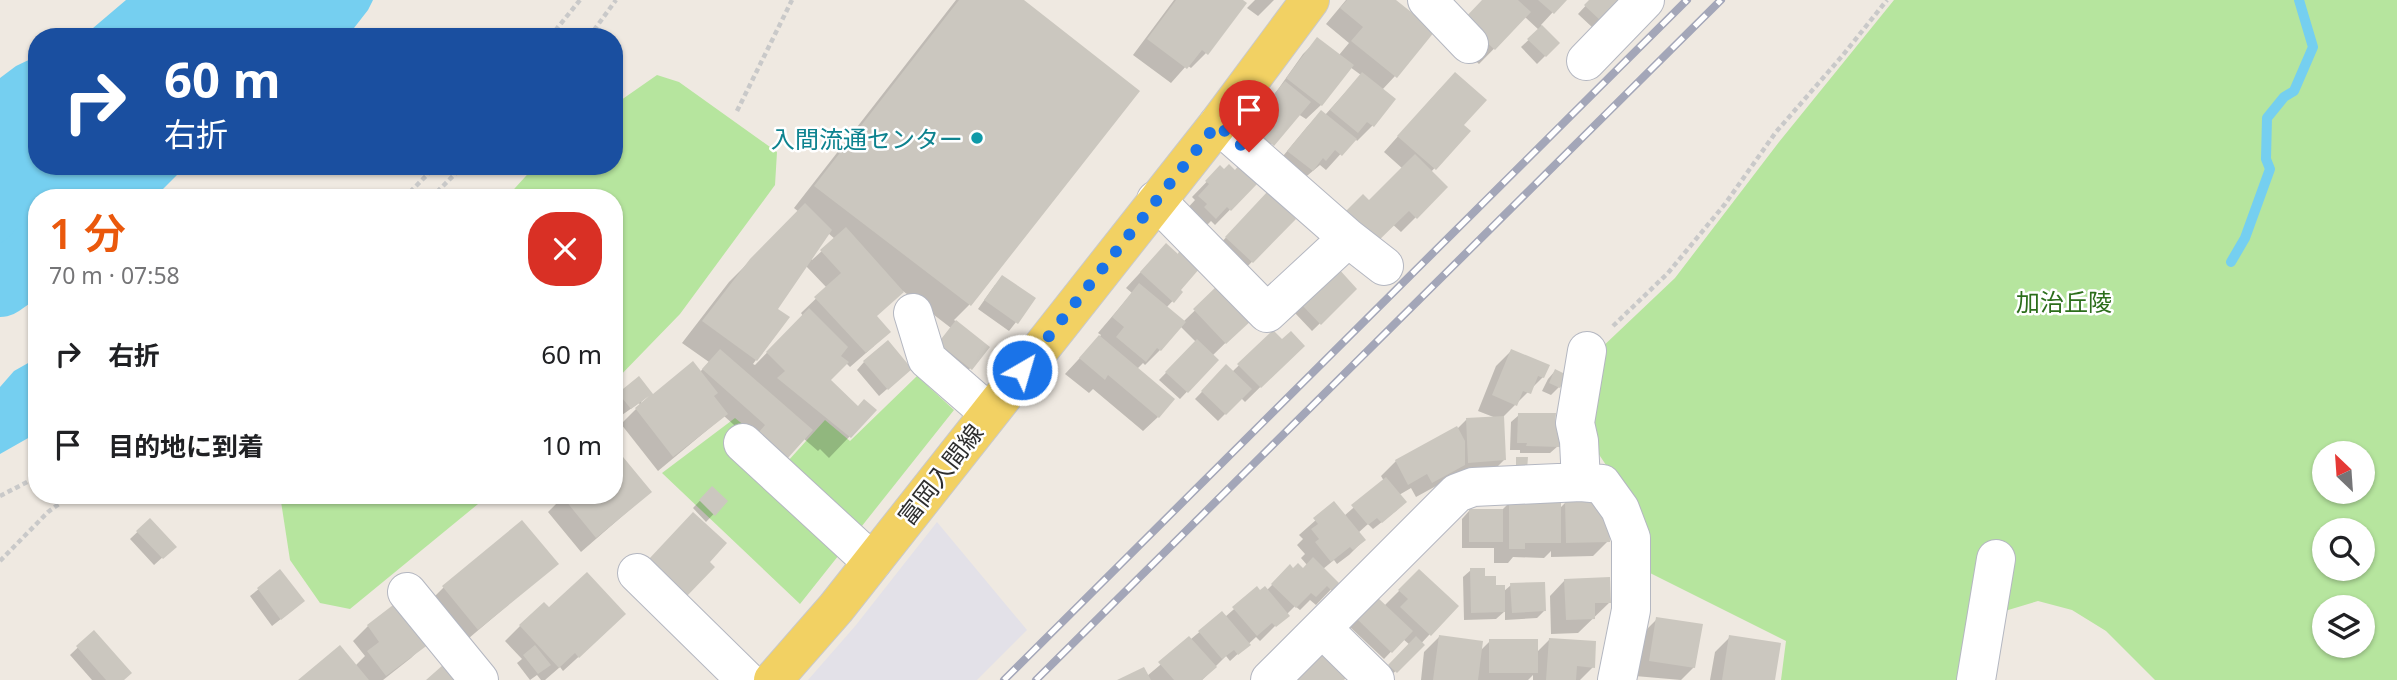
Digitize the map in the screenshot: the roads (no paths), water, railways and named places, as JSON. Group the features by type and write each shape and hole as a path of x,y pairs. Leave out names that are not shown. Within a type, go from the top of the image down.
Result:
{"main road":[{"name":"富岡入間線","path":"773,680 836,608 1217,124 1310,0"}],"street":[{"path":"1427,0 1469,44"},
{"path":"1586,61 1645,0"},
{"path":"1217,124 1384,266"},
{"path":"1156,200 1267,313 1348,238"},
{"path":"913,313 927,359 989,413"},
{"path":"1581,482 1579,441 1575,423 1587,351"},
{"path":"743,443 872,562"},
{"path":"1270,680 1457,493 1474,487 1581,482 1602,484 1620,509 1631,538 1631,610 1617,680"},
{"path":"1976,680 1996,559"},
{"path":"637,573 746,680"},
{"path":"407,592 478,680"},
{"path":"1322,628 1375,680"}],"water":[{"path":"126,0 373,0 354,28 93,28"},
{"path":"28,60 28,175 177,175 163,189 28,189 28,258 0,259 0,78"},
{"path":"28,363 28,438 0,454 0,387 14,371"}],"waterway":[{"path":"2231,262 2245,238 2270,169 2266,159 2267,118 2284,97 2294,91 2313,47 2299,0"},
{"path":"0,284 28,264"}],"railway":[{"path":"1004,680 1687,0"},
{"path":"1036,680 1721,0"}],"place":[{"name":"入間流通センター","path":"977,138"}],"park label":[{"name":"加治丘陵","path":"2064,301"}]}
